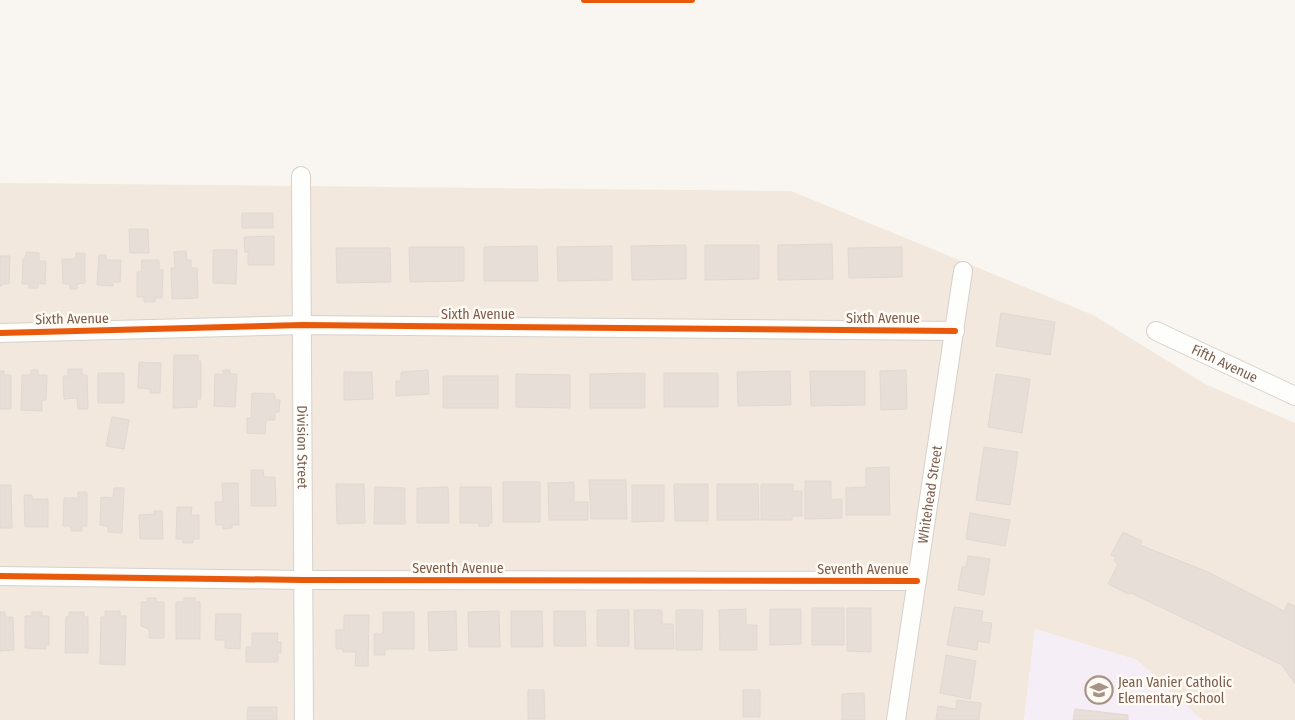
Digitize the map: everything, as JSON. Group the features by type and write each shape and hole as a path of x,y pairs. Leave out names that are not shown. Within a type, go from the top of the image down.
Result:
{"street":[{"name":"Division Street","path":"302,176 304,720"},
{"name":"Whitehead Street","path":"896,720 963,270"},
{"name":"Sixth Avenue","path":"0,333 303,325 955,330"},
{"name":"Fifth Avenue","path":"1156,331 1295,396"},
{"name":"Seventh Avenue","path":"0,576 303,580 917,581"}],"shaded area":[{"path":"0,183 791,191 1093,315 1205,384 1295,423 1295,720 1202,720 1137,660 1035,629 1024,720 0,720"},
{"name":"Jean Vanier Catholic Elementary School","path":"1035,629 1137,660 1202,720 1024,720"}],"building":[{"path":"242,213 273,213 273,228 242,228"},
{"path":"129,229 148,229 149,253 130,253"},
{"path":"274,236 274,265 248,265 248,252 245,252 244,237"},
{"path":"832,244 833,279 778,280 778,245"},
{"path":"686,245 686,279 632,280 631,246"},
{"path":"705,245 759,245 759,279 705,280"},
{"path":"537,246 538,281 484,281 484,247"},
{"path":"612,246 612,280 558,281 557,247"},
{"path":"409,247 464,247 464,281 410,282"},
{"path":"902,247 902,277 849,278 848,248"},
{"path":"336,248 390,248 391,282 337,283"},
{"path":"213,250 237,250 236,284 213,283"},
{"path":"186,251 187,260 191,260 191,268 197,268 198,298 172,299 171,268 175,268 174,252"},
{"path":"26,252 39,253 39,261 46,261 45,284 38,283 38,288 29,288 29,284 22,284 23,259 25,259"},
{"path":"76,253 85,253 85,283 77,284 77,289 70,289 70,284 63,284 62,259 76,259"},
{"path":"99,255 106,255 106,260 121,260 120,282 113,282 113,286 97,285"},
{"path":"0,256 10,256 9,284 2,284 2,286 0,286"},
{"path":"142,260 159,260 159,270 163,270 162,298 155,298 155,302 144,302 144,297 137,297 137,272 141,272"},
{"path":"1001,313 1055,322 1050,355 996,346"},
{"path":"174,355 198,355 198,361 201,361 201,399 197,399 197,407 173,408"},
{"path":"139,362 161,363 160,393 150,393 150,389 138,388"},
{"path":"68,369 82,369 82,375 87,375 88,409 78,409 77,398 64,399 63,376 68,376"},
{"path":"31,370 38,370 38,375 47,375 46,400 42,400 42,411 21,410 22,375 31,375"},
{"path":"223,370 230,370 230,374 237,374 235,407 214,406 215,374 223,375"},
{"path":"428,370 429,394 396,396 396,381 401,381 401,372"},
{"path":"906,370 907,409 881,410 880,371"},
{"path":"0,371 4,371 4,375 11,375 11,409 0,409"},
{"path":"790,371 791,405 738,406 737,372"},
{"path":"810,371 865,371 865,405 811,406"},
{"path":"344,372 372,372 373,399 344,400"},
{"path":"98,373 124,373 124,403 98,403"},
{"path":"645,373 645,408 590,408 590,374"},
{"path":"664,373 718,373 718,407 664,407"},
{"path":"516,374 570,375 570,408 516,407"},
{"path":"996,374 1030,379 1022,433 988,427"},
{"path":"443,376 498,376 498,408 443,408"},
{"path":"252,393 275,394 275,400 280,400 279,412 275,412 275,420 266,420 265,434 247,433 247,418 251,418"},
{"path":"112,417 129,420 124,449 106,446"},
{"path":"984,447 1018,452 1010,505 976,500"},
{"path":"889,467 890,515 846,515 846,488 866,487 866,468"},
{"path":"251,470 263,470 264,477 275,477 276,506 251,506"},
{"path":"589,480 626,480 627,519 591,519"},
{"path":"805,481 831,481 831,500 842,499 842,518 805,519"},
{"path":"503,482 540,482 540,522 503,522"},
{"path":"574,482 574,502 588,502 588,520 549,520 548,483"},
{"path":"222,483 238,483 239,525 232,525 232,528 223,529 223,525 216,525 215,502 223,502"},
{"path":"336,484 364,484 365,523 337,524"},
{"path":"674,484 708,484 708,521 675,521"},
{"path":"717,484 758,484 759,520 717,520"},
{"path":"761,484 793,484 793,491 802,491 802,516 792,516 792,520 761,520"},
{"path":"0,485 11,485 12,528 0,528"},
{"path":"632,485 664,485 664,521 632,522"},
{"path":"375,487 405,488 405,524 374,524"},
{"path":"448,487 449,523 417,523 417,488"},
{"path":"460,487 491,487 492,523 489,523 489,526 479,526 479,523 460,523"},
{"path":"114,488 124,488 122,533 108,532 108,526 100,525 101,497 113,498"},
{"path":"78,492 87,492 87,526 82,526 82,531 71,531 71,526 63,526 64,498 78,498"},
{"path":"24,495 32,495 32,499 48,499 48,527 25,527"},
{"path":"177,507 192,507 191,515 199,515 199,539 193,539 193,543 183,543 183,539 176,539"},
{"path":"154,511 162,511 163,539 140,539 139,515 154,514"},
{"path":"970,513 1010,520 1005,546 966,539"},
{"path":"1123,532 1142,541 1140,545 1208,572 1284,611 1288,603 1295,606 1295,684 1282,665 1131,593 1128,594 1108,584 1118,564 1114,561 1116,557 1111,555"},
{"path":"968,556 990,559 984,595 958,590 962,567 966,567"},
{"path":"147,598 156,598 156,602 164,602 164,638 149,638 149,629 141,626 141,602 147,602"},
{"path":"184,598 195,598 195,602 200,602 200,639 176,639 176,602 184,602"},
{"path":"954,607 983,611 981,622 992,623 989,643 978,641 977,650 947,645"},
{"path":"812,608 844,608 844,645 812,645"},
{"path":"847,608 871,608 871,652 847,651"},
{"path":"746,609 746,625 757,625 757,650 720,650 719,610"},
{"path":"770,609 801,609 801,644 770,645"},
{"path":"597,610 629,610 629,646 597,646"},
{"path":"634,610 662,610 662,624 673,624 674,649 635,649"},
{"path":"676,610 703,610 702,650 676,650"},
{"path":"105,611 120,611 120,616 126,616 125,665 100,664 101,617 105,617"},
{"path":"456,611 457,650 429,651 428,612"},
{"path":"499,611 500,647 469,647 468,612"},
{"path":"511,611 542,611 543,647 511,647"},
{"path":"554,611 585,611 586,646 554,646"},
{"path":"0,612 5,612 5,617 13,617 14,650 0,651"},
{"path":"32,612 42,612 42,616 49,616 49,645 46,645 46,649 25,648 25,616 32,616"},
{"path":"69,612 84,612 84,617 88,617 88,653 65,653 66,617 69,617"},
{"path":"383,612 414,612 414,649 385,649 385,655 374,655 374,634 383,634"},
{"path":"216,614 241,614 240,649 225,648 225,640 215,640"},
{"path":"344,615 369,615 368,666 355,666 356,652 343,652 343,649 336,649 336,630 344,630"},
{"path":"252,633 278,633 277,642 281,642 281,653 278,653 278,662 246,662 246,647 252,647"},
{"path":"946,655 976,661 970,699 940,693"},
{"path":"528,690 544,690 545,719 528,719"},
{"path":"743,690 760,690 760,717 743,717"},
{"path":"864,693 865,720 842,720 842,694"},
{"path":"957,700 981,703 979,720 936,720 938,706 956,709"},
{"path":"248,707 277,707 277,720 247,720"},
{"path":"1075,709 1128,715 1128,720 1073,720"}],"cycle path":[{"path":"584,0 692,0"},
{"path":"0,333 303,325 955,331"},
{"path":"0,576 303,580 917,581"}],"place":[{"name":"Jean Vanier Catholic Elementary School","path":"1099,690"}]}
